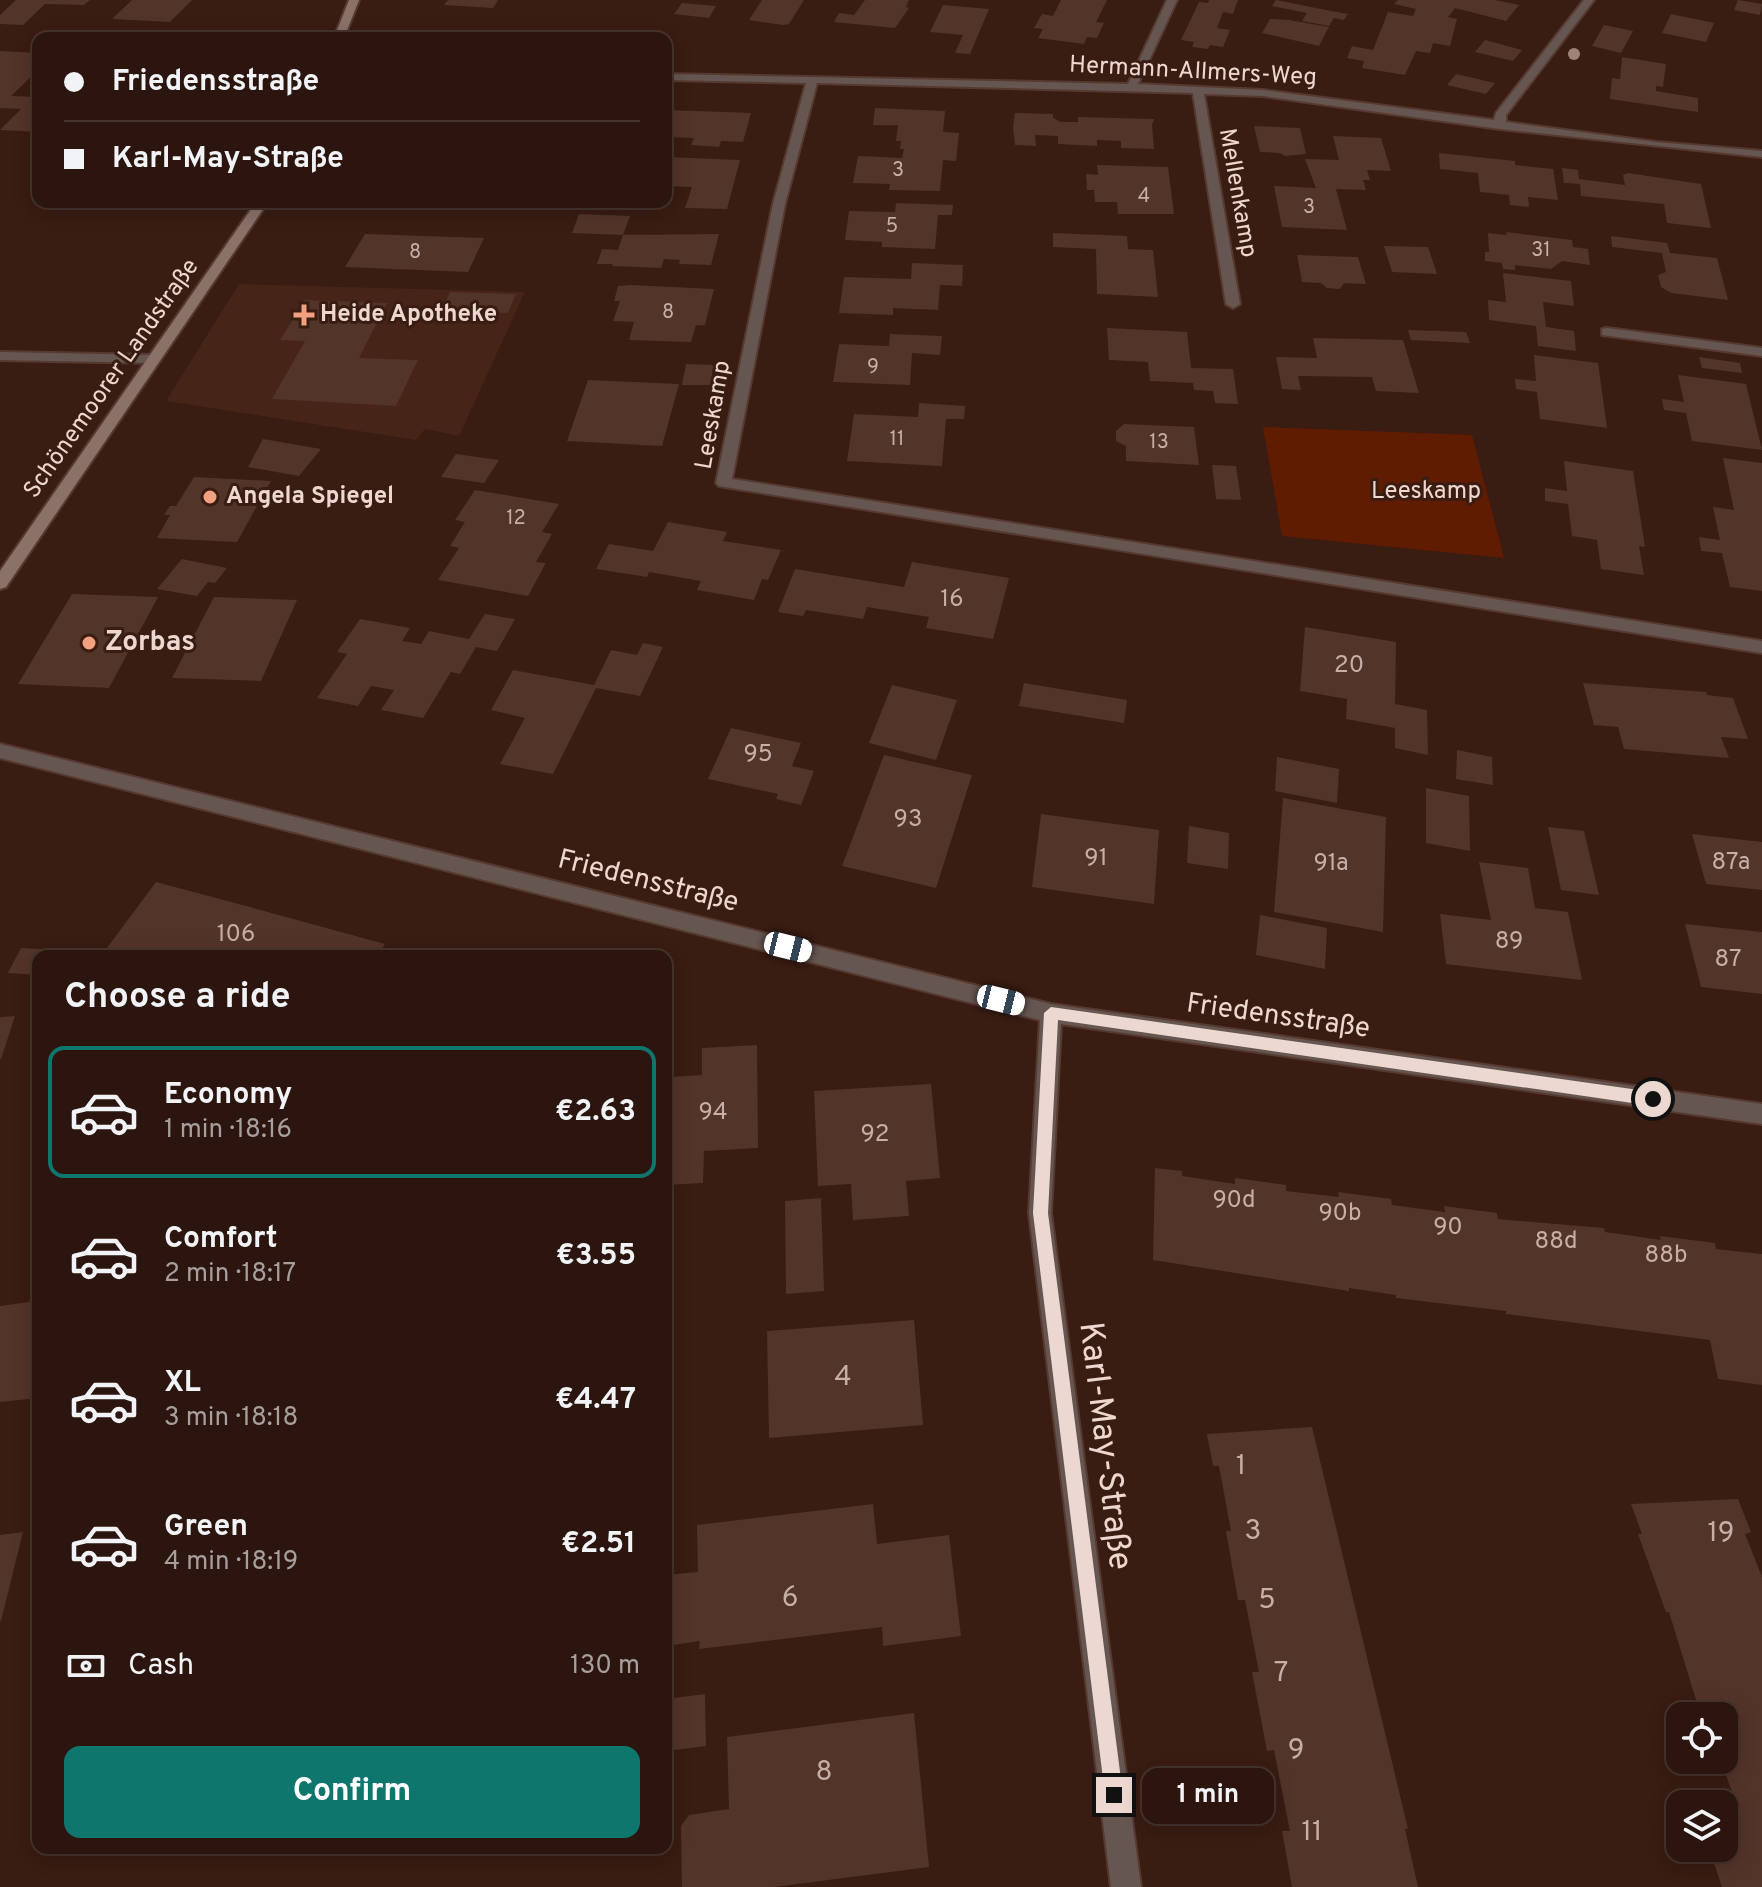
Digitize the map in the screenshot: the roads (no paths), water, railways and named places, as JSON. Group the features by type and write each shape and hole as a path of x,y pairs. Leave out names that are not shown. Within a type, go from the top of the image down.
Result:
{"street":[{"path":"341,32 354,0"},
{"path":"1133,87 1133,79 1172,0"},
{"path":"1500,126 1500,115 1589,0"},
{"name":"Hermann-Allmers-Weg","path":"672,77 1133,87 1263,93 1500,126 1762,154"},
{"name":"Leeskamp","path":"812,81 796,150 779,204 724,483 1762,647"},
{"name":"Mellenkamp","path":"1198,89 1233,304"},
{"name":"Schönemoorer Landstraße","path":"0,583 258,208"},
{"path":"1607,332 1762,352"},
{"path":"0,356 154,359"},
{"name":"Friedensstraße","path":"0,751 27,755 1051,1013 1762,1114"},
{"name":"Karl-May-Straße","path":"1051,1013 1040,1213 1126,1887"}],"place":[{"name":"Heide Apotheke","path":"304,315"},
{"name":"Angela Spiegel","path":"210,497"},
{"name":"Zorbas","path":"89,643"}]}
